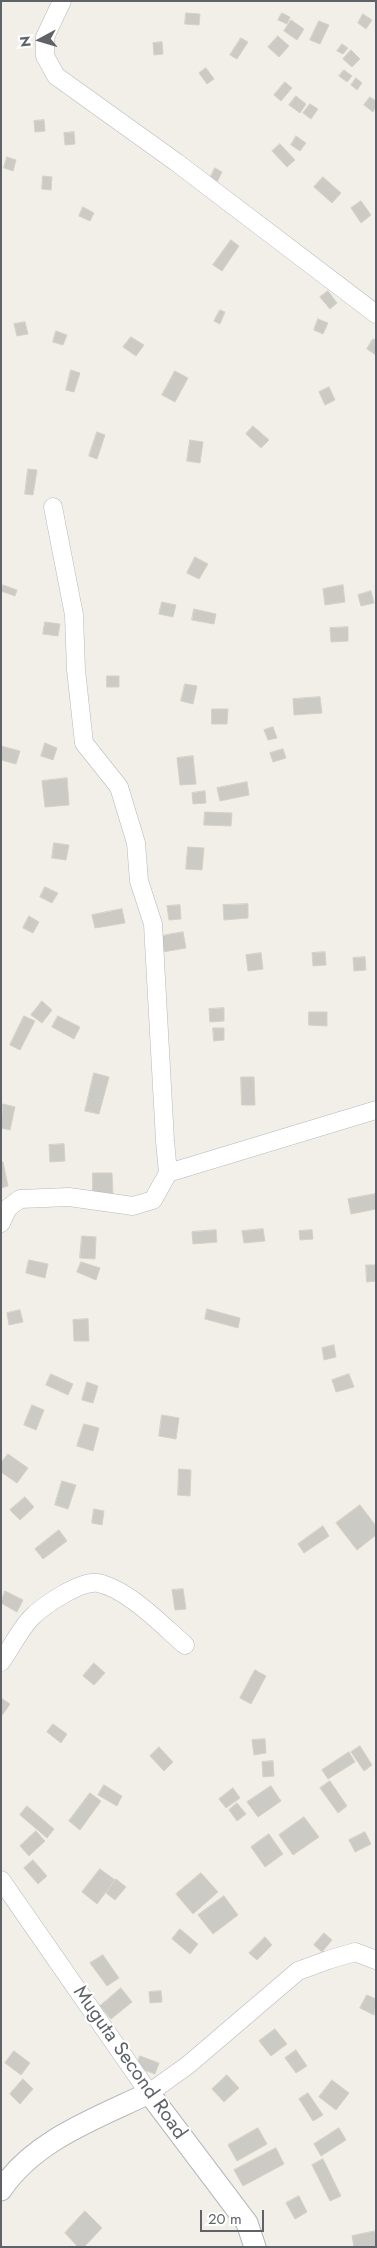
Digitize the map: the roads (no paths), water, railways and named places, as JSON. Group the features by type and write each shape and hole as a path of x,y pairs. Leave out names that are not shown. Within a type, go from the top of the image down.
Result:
{"street":[{"path":"62,1 45,37 45,56 56,76 176,162 376,314"},
{"path":"1,1223 8,1208 20,1199 69,1198 133,1206 153,1200 168,1172 164,1141 153,924 139,881 136,843 119,787 84,743 76,670 74,615 53,507"},
{"path":"168,1172 376,1110"},
{"path":"1,1662 32,1618 75,1587 86,1584 98,1583 116,1590 185,1645"},
{"name":"Muguta Second Road","path":"1,1880 149,2093 247,2223 255,2247"},
{"path":"1,2190 14,2172 67,2132 149,2093 188,2065 298,1971 356,1952 376,1960"}]}
